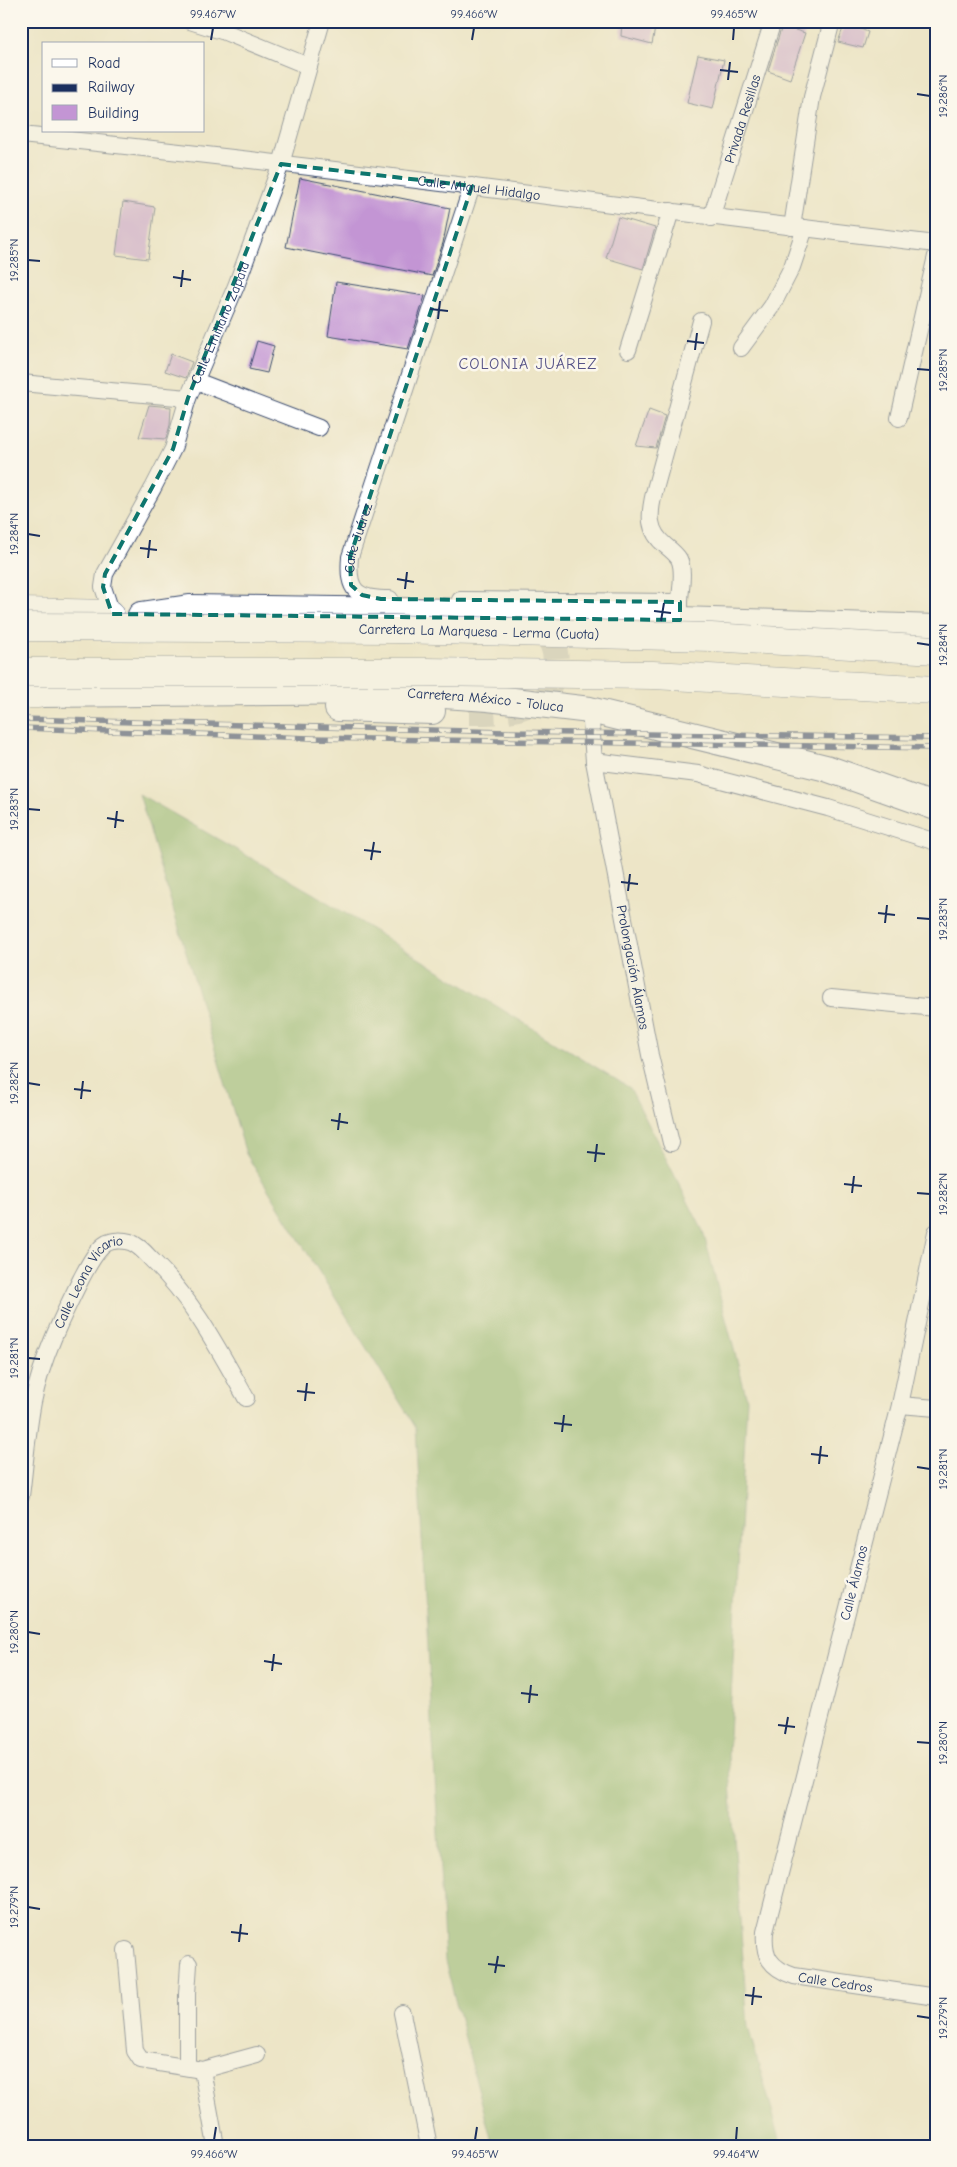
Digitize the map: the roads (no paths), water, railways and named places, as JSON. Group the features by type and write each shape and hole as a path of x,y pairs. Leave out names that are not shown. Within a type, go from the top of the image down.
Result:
{"highway":[{"path":"21,612 141,615"},
{"name":"Carretera La Marquesa - Lerma (Cuota)","path":"21,627 395,629 711,637 936,650"},
{"path":"21,672 426,672 653,675 936,690"}],"main road":[{"path":"141,615 189,608 477,612"},
{"path":"141,615 680,611 936,628"},
{"name":"Carretera México - Toluca","path":"30,694 385,691 488,698 590,710 826,768 936,807"},
{"path":"30,694 173,707 314,707 469,712"}],"street":[{"path":"190,21 226,27 308,66"},
{"name":"Calle Emiliano Zapata","path":"112,614 103,587 104,574 173,449 188,398 236,286 281,164 322,21"},
{"name":"Privada Resillas","path":"711,218 773,21"},
{"path":"741,348 772,306 792,267 812,97 832,21"},
{"name":"Calle Miguel Hidalgo","path":"21,135 472,186 671,211 711,218 936,244"},
{"name":"Calle Juárez","path":"472,186 350,557 351,585 362,595 381,599 680,611"},
{"path":"628,350 671,211"},
{"path":"899,418 936,256"},
{"path":"680,611 682,566 679,559 653,532 650,526 650,515 654,493 701,321"},
{"path":"196,381 319,428"},
{"path":"21,384 188,398"},
{"name":"Prolongación Álamos","path":"590,710 594,761 650,1055 671,1143"},
{"path":"594,761 698,774 828,808 936,842"},
{"path":"831,998 936,1008"},
{"name":"Calle Álamos","path":"765,1932 900,1405 936,1232"},
{"name":"Calle Leona Vicario","path":"21,1496 33,1402 43,1364 57,1325 88,1267 101,1248 108,1243 128,1241 135,1244 162,1270 189,1302 210,1334 246,1398"},
{"path":"900,1405 936,1408"},
{"name":"Calle Cedros","path":"765,1932 766,1954 781,1972 812,1979 936,1996"},
{"path":"126,1950 135,2051 141,2060 195,2069 257,2056"},
{"path":"189,1964 187,1994 195,2069 216,2146"},
{"path":"402,2013 429,2146"}],"tunnel":[{"path":"469,712 518,708 534,702 545,691 555,673 555,653 548,635 533,620"}],"railway":[{"path":"21,719 506,732 936,738"},
{"path":"21,728 310,738 936,748"}],"district":[{"name":"COLONIA JUÁREZ","path":"528,364"}]}
